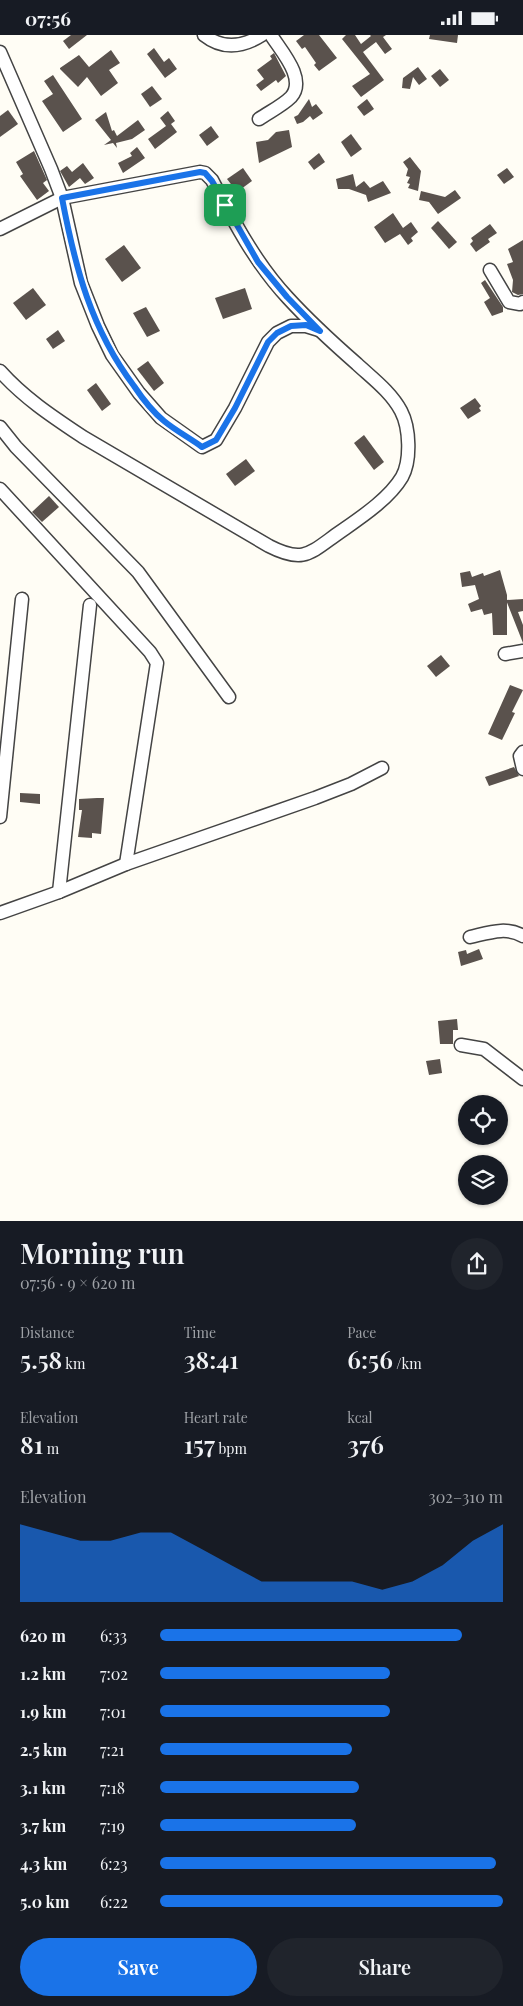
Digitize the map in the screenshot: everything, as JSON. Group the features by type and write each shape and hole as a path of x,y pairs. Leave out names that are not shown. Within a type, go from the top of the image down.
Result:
{"street":[{"path":"204,35 225,46 241,45 262,35"},
{"path":"259,119 289,98 296,89 293,69 271,35"},
{"path":"0,53 62,198 81,283 98,326 112,355 139,393 161,418 202,447 216,440 235,408 268,342 277,333 291,326 306,325 320,331"},
{"path":"0,229 62,198 200,172 205,173 212,181 258,262 287,297 320,331 383,389 402,412 408,441 408,461 401,478 378,504 310,553 300,556 284,554 83,437 18,391 0,371"},
{"path":"490,270 509,302 515,304 523,302"},
{"path":"0,427 16,447 138,572 229,697"},
{"path":"0,489 144,645 157,663 126,864"},
{"path":"0,817 22,599"},
{"path":"59,892 90,605"},
{"path":"505,654 523,651"},
{"path":"523,752 520,756 523,769"},
{"path":"0,913 59,892 126,864 315,798 351,784 382,768"},
{"path":"470,937 505,930 513,930 523,936"},
{"path":"461,1045 484,1049 523,1079"}],"building":[{"path":"71,35 87,35 69,49 63,41"},
{"path":"304,35 319,35 337,58 319,71 305,47 302,49 296,41"},
{"path":"346,35 355,35 361,44 370,35 386,35 383,37 392,49 385,54 376,42 363,52 384,80 361,97 352,86 370,74 342,39"},
{"path":"430,35 458,35 457,43 429,39"},
{"path":"154,48 164,62 169,58 177,69 165,78 147,54"},
{"path":"111,50 120,63 109,70 118,83 101,96 87,77 78,87 60,69 79,55 89,67"},
{"path":"274,53 286,76 278,83 276,80 261,91 256,85 264,79 257,70 272,59 270,56"},
{"path":"418,67 427,79 419,85 413,77 410,89 402,88 403,78"},
{"path":"440,69 449,80 440,87 431,76"},
{"path":"53,75 82,119 63,132 42,101 53,94 44,81"},
{"path":"152,86 162,99 150,107 141,94"},
{"path":"309,99 312,107 316,104 323,113 313,120 310,116 297,124 294,117 298,115"},
{"path":"367,99 374,109 364,116 357,107"},
{"path":"8,110 18,124 0,137 0,116"},
{"path":"168,111 175,121 171,124 177,132 155,149 148,139 166,126 160,118"},
{"path":"106,112 112,131 114,130 117,136 138,120 145,130 132,139 116,143 117,148 113,143 104,145 111,140 95,120"},
{"path":"211,126 219,137 207,146 199,135"},
{"path":"289,130 292,147 259,163 256,142 268,140 276,132"},
{"path":"351,134 362,149 351,157 341,142"},
{"path":"137,147 145,158 123,173 118,163 132,156 130,153"},
{"path":"34,151 47,180 43,183 49,191 37,200 20,176 23,174 16,162"},
{"path":"319,153 325,162 314,170 308,162"},
{"path":"410,157 421,171 418,191 408,188 410,184 407,183 410,177 406,176 408,169 403,162"},
{"path":"83,163 94,178 85,184 80,178 69,187 60,171 67,166 72,172"},
{"path":"243,168 252,181 237,192 227,179"},
{"path":"507,168 514,177 504,184 497,175"},
{"path":"353,174 356,187 364,181 370,188 383,181 391,193 368,202 366,195 349,189 338,189 336,179"},
{"path":"455,190 461,198 438,214 429,202 419,200 421,191 445,197"},
{"path":"393,213 403,228 411,222 418,232 411,238 413,241 408,245 400,234 385,243 374,227"},
{"path":"438,221 457,242 449,249 431,228"},
{"path":"490,224 497,233 488,239 490,242 476,252 470,244 473,241 471,238"},
{"path":"523,240 523,294 518,295 512,292 513,280 507,264 513,262 508,249"},
{"path":"124,245 141,268 122,282 105,259"},
{"path":"485,280 503,307 503,312 492,316 484,302 490,298 481,283"},
{"path":"33,288 46,305 26,320 13,303"},
{"path":"245,288 252,309 223,319 215,298"},
{"path":"146,307 160,331 147,337 133,313"},
{"path":"58,330 65,341 53,349 46,339"},
{"path":"148,361 164,383 154,391 137,369"},
{"path":"96,383 111,404 102,411 87,390"},
{"path":"475,398 481,406 479,408 481,411 468,419 460,408"},
{"path":"364,435 384,462 374,470 354,443"},
{"path":"246,459 255,471 235,486 226,474"},
{"path":"49,496 59,507 42,522 32,512"},
{"path":"500,570 507,595 507,635 493,635 492,613 484,615 482,609 471,612 468,604 479,599 475,585 462,587 460,573 470,571 472,577 483,573 484,576"},
{"path":"523,599 523,611 518,612 523,625 523,643 506,600"},
{"path":"441,655 450,666 436,677 427,666"},
{"path":"510,685 523,690 512,712 515,713 502,740 488,734"},
{"path":"514,767 519,776 489,786 485,777"},
{"path":"20,793 40,794 40,804 20,802"},
{"path":"104,798 101,834 92,833 92,838 78,837 82,810 79,810 79,799"},
{"path":"479,949 483,959 461,966 458,952 466,950 467,954"},
{"path":"457,1019 458,1030 453,1030 453,1044 440,1044 438,1021"},
{"path":"440,1059 442,1073 429,1075 426,1061"}],"route":[{"path":"200,172 205,173 212,181 225,205 258,262 287,297 320,331 306,325 299,325 291,326 277,333 268,342 235,408 216,440 202,447 165,422 139,393 117,364 98,326 81,283 62,198 200,172"}]}
